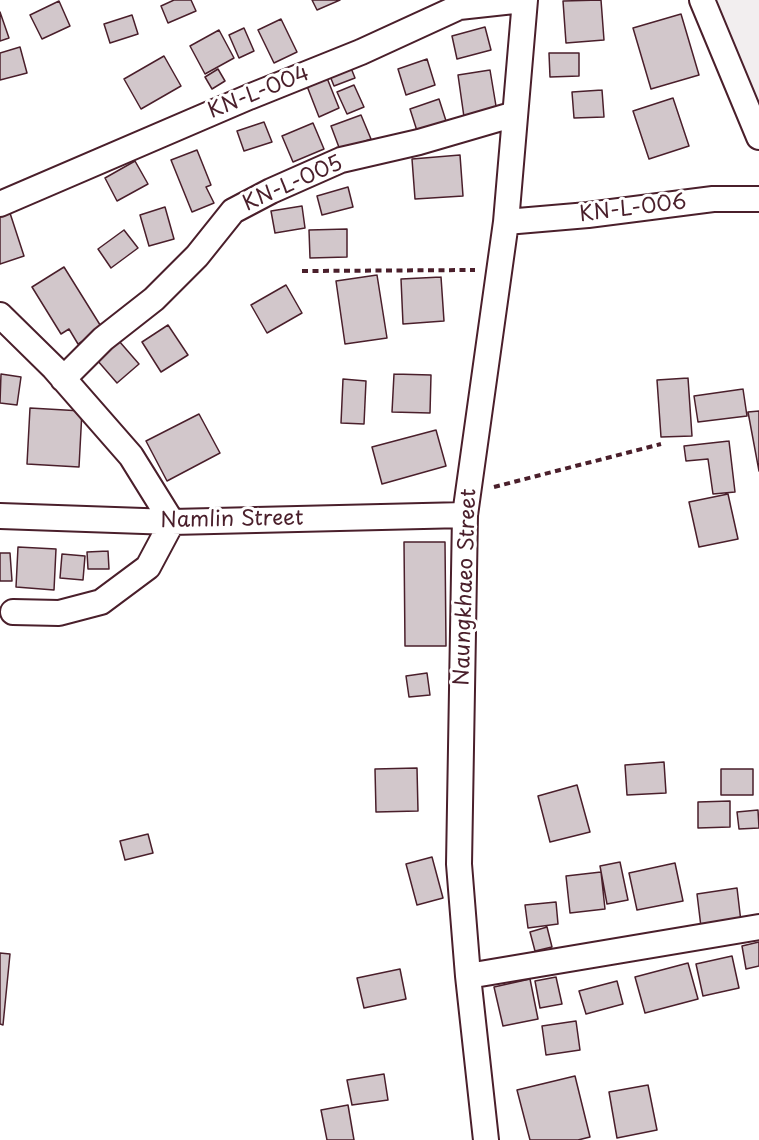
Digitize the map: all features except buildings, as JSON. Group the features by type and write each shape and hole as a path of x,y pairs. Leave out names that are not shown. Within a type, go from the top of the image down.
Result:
{"street":[{"name":"Naungkhaeo Street","path":"486,1140 468,976 459,864 466,504 506,222 524,0"},
{"name":"KN-L-004","path":"0,204 249,97 361,52 459,7 524,0"},
{"path":"702,0 759,137"},
{"name":"KN-L-005","path":"63,379 104,339 154,299 197,256 233,211 271,191 341,160 419,142 515,114"},
{"name":"KN-L-006","path":"506,222 588,215 712,199 759,199"},
{"path":"0,315 63,379 131,456 172,522 148,567 100,602 59,613 13,612"},
{"name":"Namlin Street","path":"0,516 172,522 466,504"},
{"path":"468,976 759,927"}],"path":[{"path":"302,271 499,270"},
{"path":"466,504 661,444"}],"shaded area":[{"path":"717,0 759,0 759,116"}]}
